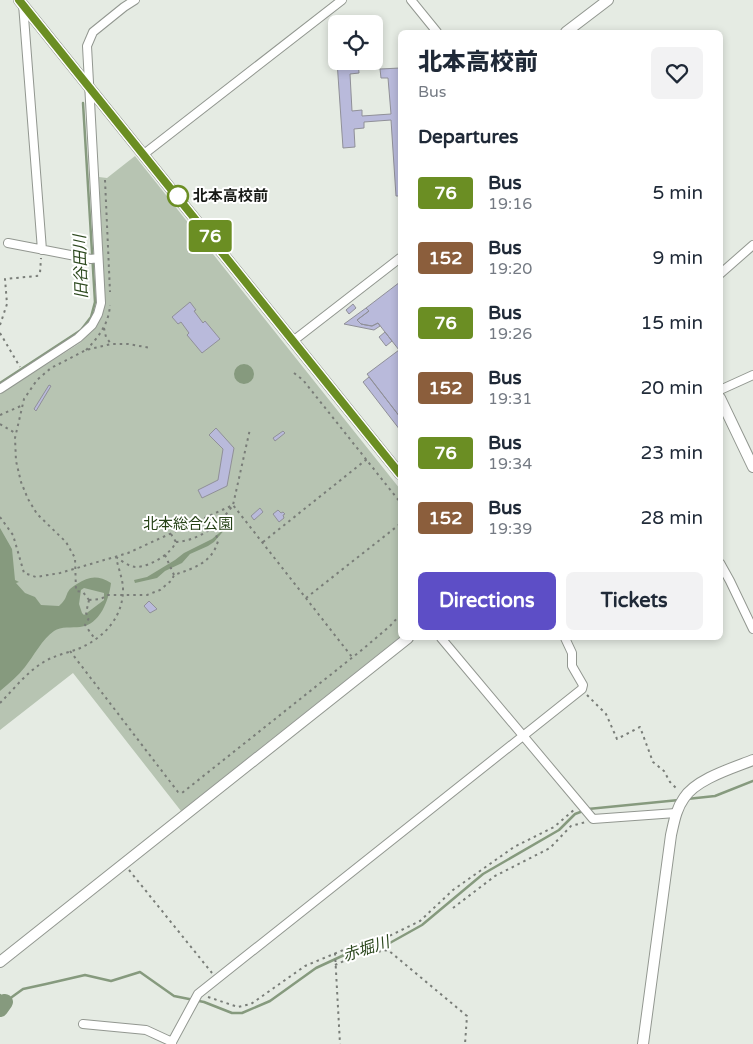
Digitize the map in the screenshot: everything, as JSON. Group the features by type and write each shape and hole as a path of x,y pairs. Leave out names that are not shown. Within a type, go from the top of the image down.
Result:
{"street":[{"path":"0,389 78,338 92,325 98,314 101,303 87,46 93,32 135,0"},
{"path":"144,154 342,0"},
{"path":"411,0 435,30"},
{"path":"569,30 608,0"},
{"path":"21,2 398,471"},
{"path":"21,2 42,250"},
{"path":"8,243 91,259 98,258"},
{"path":"723,271 753,245"},
{"path":"294,341 398,260"},
{"path":"723,389 753,375"},
{"path":"723,404 753,467"},
{"path":"723,568 753,629"},
{"path":"0,962 405,640"},
{"path":"444,640 593,819 676,813"},
{"path":"83,1024 146,1030 172,1043 198,994 582,689 583,685 572,666 572,653 566,640"},
{"path":"643,1044 671,835 676,813 684,797 695,787 714,776 753,760"}],"path":[{"path":"0,325 7,304 5,279 37,276 40,273 42,250"},
{"path":"104,328 106,338 110,344"},
{"path":"0,333 24,374"},
{"path":"90,600 83,592 76,591 75,558 66,542 37,514 28,499 21,482 16,461 16,433 24,400 38,380 51,368 86,350 110,344 128,344 151,348"},
{"path":"294,373 303,380 398,499"},
{"path":"0,416 23,405"},
{"path":"0,424 16,433"},
{"path":"176,542 186,541 214,528 233,506 250,429"},
{"path":"262,542 367,459"},
{"path":"0,517 13,535 24,573 36,577 76,570 128,553 233,506"},
{"path":"233,506 352,657"},
{"path":"306,598 398,526"},
{"path":"174,574 200,565 211,556 218,541 214,528"},
{"path":"171,534 176,542"},
{"path":"116,557 126,564 136,567 170,552 176,542"},
{"path":"90,600 101,599 107,595 147,595 160,590 172,580 174,574 165,555"},
{"path":"0,703 30,672 48,659 70,652 95,640 108,630 120,610 123,587 116,557"},
{"path":"90,600 86,613 89,618 85,625 95,640"},
{"path":"70,652 178,792 182,793 352,657 398,617"},
{"path":"582,689 606,714 616,739 640,727 653,762 664,771 670,782 684,797"},
{"path":"198,994 238,1006 251,1004 305,966 353,946 381,940 420,920 453,890 514,847 554,826 580,805"},
{"path":"453,908 495,876 550,848 571,826 593,819"},
{"path":"123,864 217,979"},
{"path":"335,965 355,956 388,950 467,1016 465,1044"},
{"path":"335,953 340,1044"}],"green space":[{"name":"北本総合公園","path":"135,156 398,486 398,639 181,811 73,673 0,730 0,394 80,343 92,330 101,315 105,304 99,177 107,178"}],"shaded area":[{"path":"244,364 251,367 254,374 251,381 244,384 237,381 234,374 237,367"},
{"path":"228,516 233,517 233,520 214,542 190,554 182,563 165,571 157,578 135,583 134,580 147,577 184,553 212,539 225,528 228,523"},
{"path":"0,528 12,549 15,580 19,582 16,583 25,593 35,597 41,605 59,606 71,588 81,581 90,578 98,578 111,583 106,604 93,622 80,627 63,628 54,631 42,643 22,670 0,691","holes":["84,588 104,593 104,600 84,615 79,604 81,590"]}],"building":[{"path":"398,68 398,196 396,196 391,120 364,122 364,128 354,129 355,147 343,148 338,70 359,70 359,73 350,74 352,111 362,110 362,116 391,114 388,78 381,78 380,70"},
{"path":"398,284 398,349 378,323 372,326 361,324 357,320 369,311 366,308"},
{"path":"190,302 203,323 205,321 220,339 202,353 187,335 189,333 181,322 178,324 172,317"},
{"path":"353,304 356,308 349,314 346,310"},
{"path":"366,308 369,311 357,320 361,324 372,326 378,323 380,326 374,330 344,324"},
{"path":"385,332 392,341 386,346 379,337"},
{"path":"398,351 398,414 367,374"},
{"path":"369,377 398,414 398,427 363,382"},
{"path":"49,385 51,386 36,411 34,409"},
{"path":"216,428 234,448 227,486 202,498 198,490 218,480 223,449 209,435"},
{"path":"283,431 285,433 275,441 273,438"},
{"path":"260,508 263,512 254,520 251,516"},
{"path":"278,510 285,514 283,515 284,518 279,522 273,514"},
{"path":"149,601 157,609 150,613 144,606"}],"waterway":[{"name":"旧谷田川","path":"0,383 81,330 91,317 95,302 83,103"},
{"name":"赤堀川","path":"687,799 715,796 753,781"},
{"name":"赤堀川","path":"588,809 679,800"},
{"name":"赤堀川","path":"0,995 5,1002 23,989 85,975 111,981 140,972 174,996 204,1002 232,1013 242,1013 270,1001 316,968 355,950 388,944 422,925 483,874 559,830 575,814 583,811"},
{"name":"赤堀川","path":"0,1009 5,1002"}],"bus line":[{"name":"76","path":"19,0 398,472"}],"place":[{"name":"北本高校前","path":"178,196"}]}
